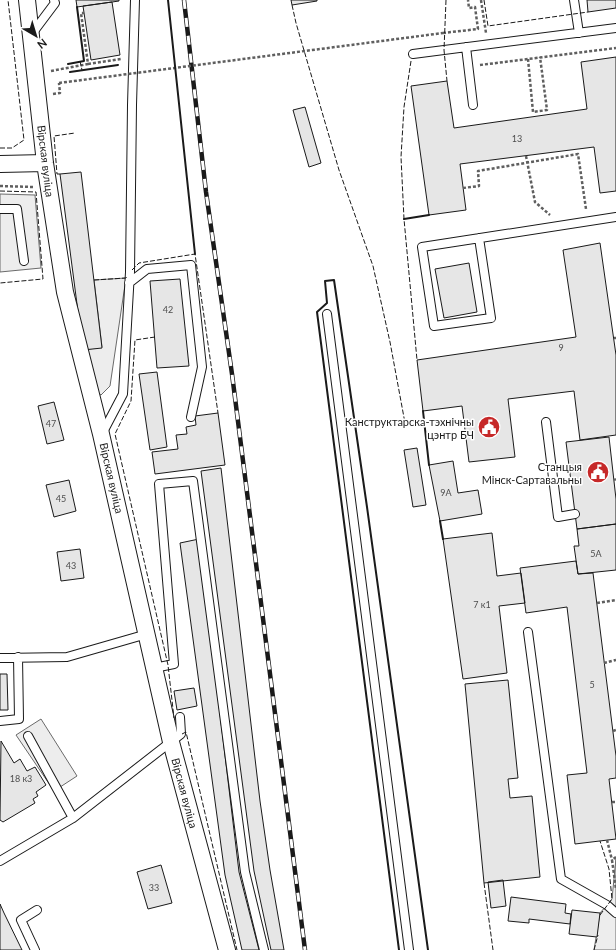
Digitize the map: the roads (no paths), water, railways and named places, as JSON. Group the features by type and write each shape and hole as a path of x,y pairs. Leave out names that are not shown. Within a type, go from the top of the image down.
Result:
{"street":[{"name":"Вірская вуліца","path":"27,0 45,163 65,292 102,434 154,668 176,738 227,950"},
{"path":"0,164 45,163"}],"lane":[{"path":"31,35 55,3 54,0"},
{"path":"102,434 123,394 129,283 135,0"},
{"path":"574,0 579,33"},
{"path":"413,54 616,28"},
{"path":"466,47 473,105"},
{"path":"0,209 17,208 24,261"},
{"path":"479,238 491,318 434,326 422,247 616,216"},
{"path":"129,283 147,269 191,265 202,367 191,417"},
{"path":"327,314 409,950"},
{"path":"546,422 558,517 575,514"},
{"path":"154,668 174,664 159,484 193,481 245,872 264,950"},
{"path":"528,632 561,879 608,905 616,913"},
{"path":"0,658 67,657 147,634"},
{"path":"0,721 19,719 18,657"},
{"path":"0,861 73,818 176,738 180,716"},
{"path":"28,736 73,818"},
{"path":"35,950 21,920 37,910"}],"railway":[{"path":"184,0 206,192 232,374 305,950"}],"place":[{"name":"Канструктарска-тэхнічны цэнтр БЧ","path":"489,427"},
{"name":"Станцыя Мінск-Сартавальны","path":"598,472"}]}
